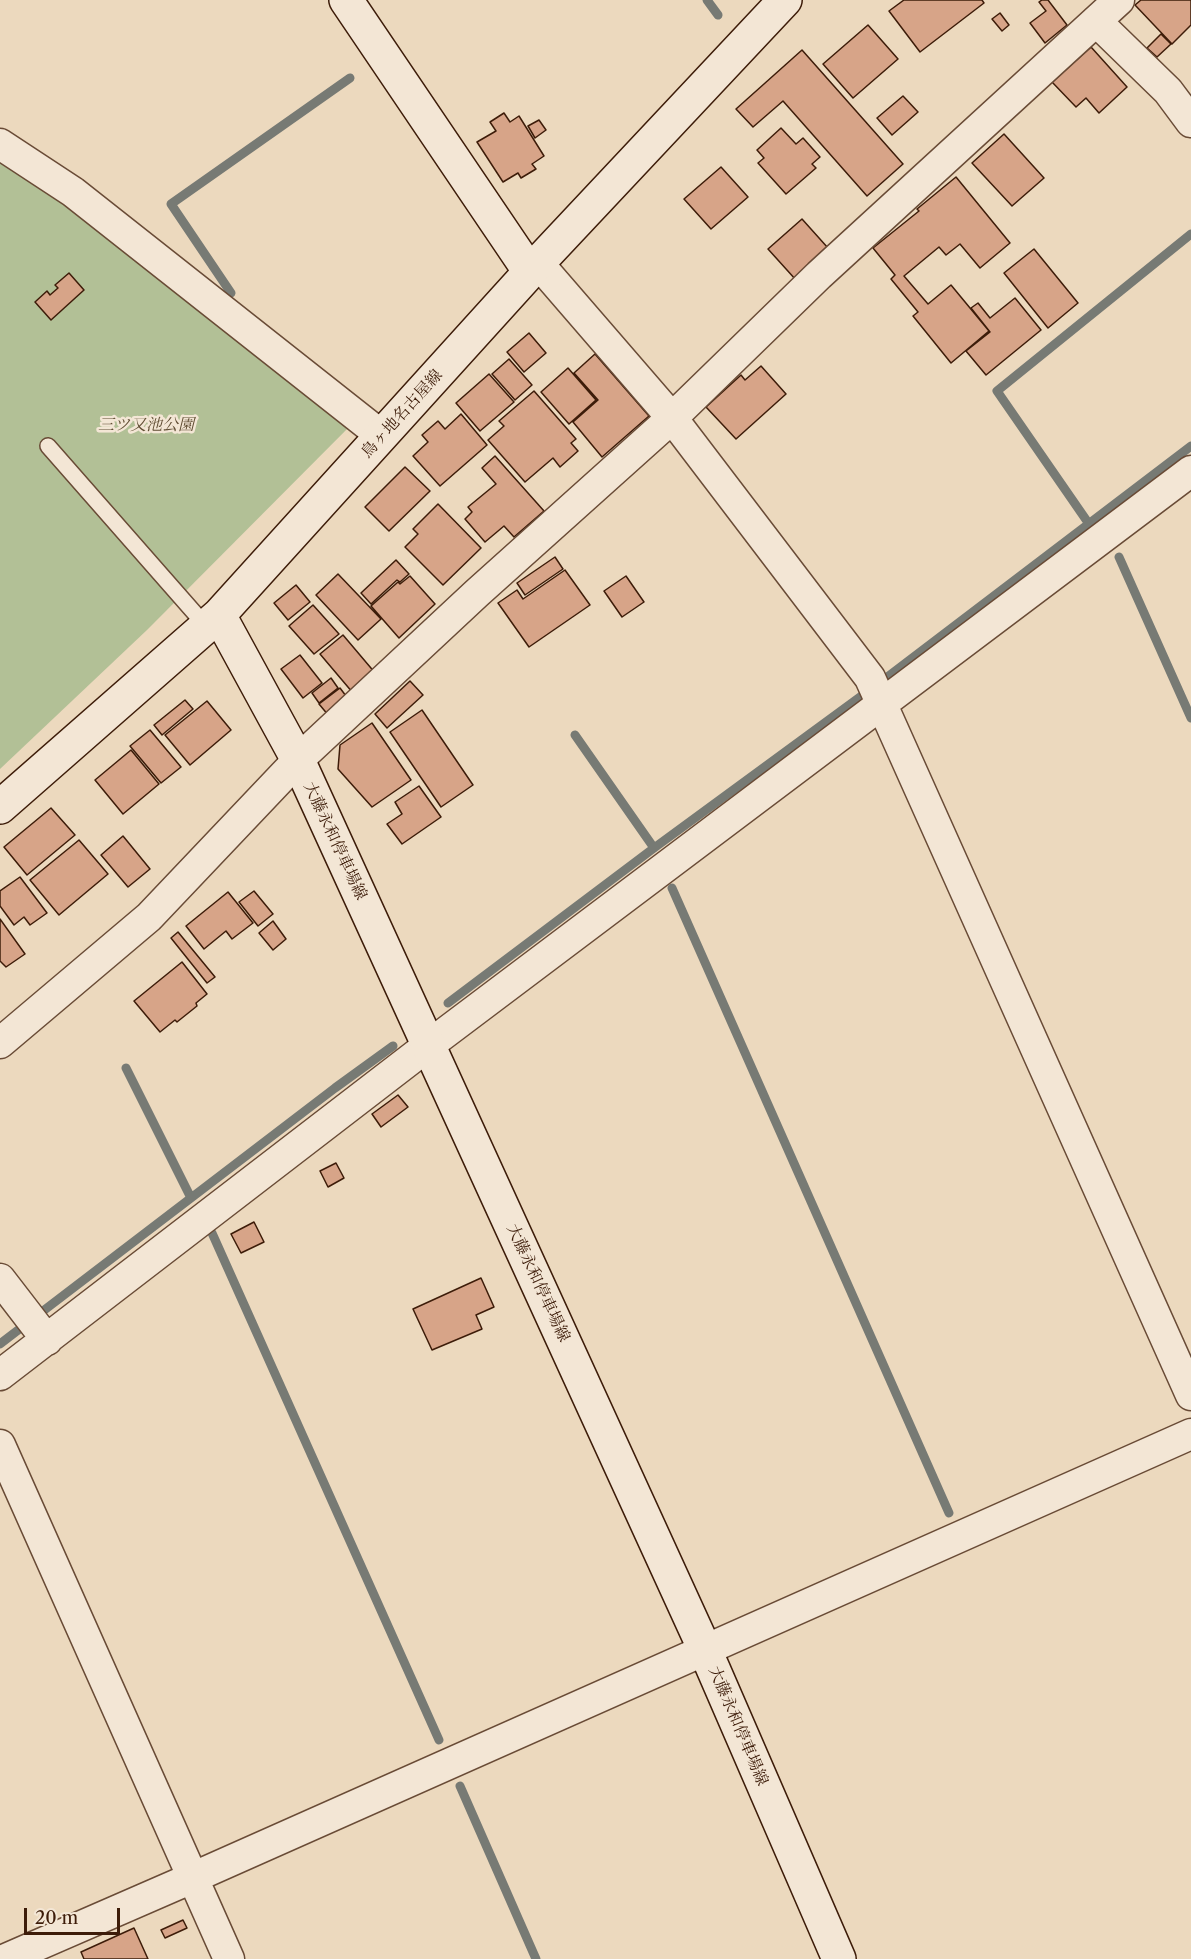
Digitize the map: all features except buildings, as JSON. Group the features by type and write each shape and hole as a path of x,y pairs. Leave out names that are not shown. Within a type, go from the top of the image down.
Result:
{"main road":[{"path":"346,0 534,268"},
{"name":"鳥ヶ地名古屋線","path":"0,807 213,620 534,268 785,0"},
{"name":"大藤永和停車場線","path":"213,620 298,760 705,1650 839,1959"}],"street":[{"path":"0,1043 149,917 298,760 477,593 672,418 819,275 1119,0"},
{"path":"1096,21 1168,91 1191,123"},
{"path":"0,144 73,192 382,436"},
{"path":"534,268 672,418 870,678 1191,1395"},
{"path":"0,1375 429,1045 1191,471"},
{"path":"0,1279 47,1340"},
{"path":"6,1959 1191,1434"},
{"path":"0,1445 228,1959"}],"lane":[{"path":"48,446 213,620"}],"green space":[{"name":"三ツ又池公園","path":"0,133 364,412 147,630 0,769"}],"waterway":[{"path":"707,0 718,15"},
{"path":"231,293 171,204 350,78"},
{"path":"1089,524 997,391 1191,234"},
{"path":"886,678 1191,446"},
{"path":"1119,557 1191,718"},
{"path":"448,1003 863,695"},
{"path":"575,735 654,848"},
{"path":"672,888 949,1513"},
{"path":"43,1311 393,1046"},
{"path":"126,1068 191,1198"},
{"path":"212,1233 439,1740"},
{"path":"0,1344 26,1324"},
{"path":"460,1786 536,1959"}]}
